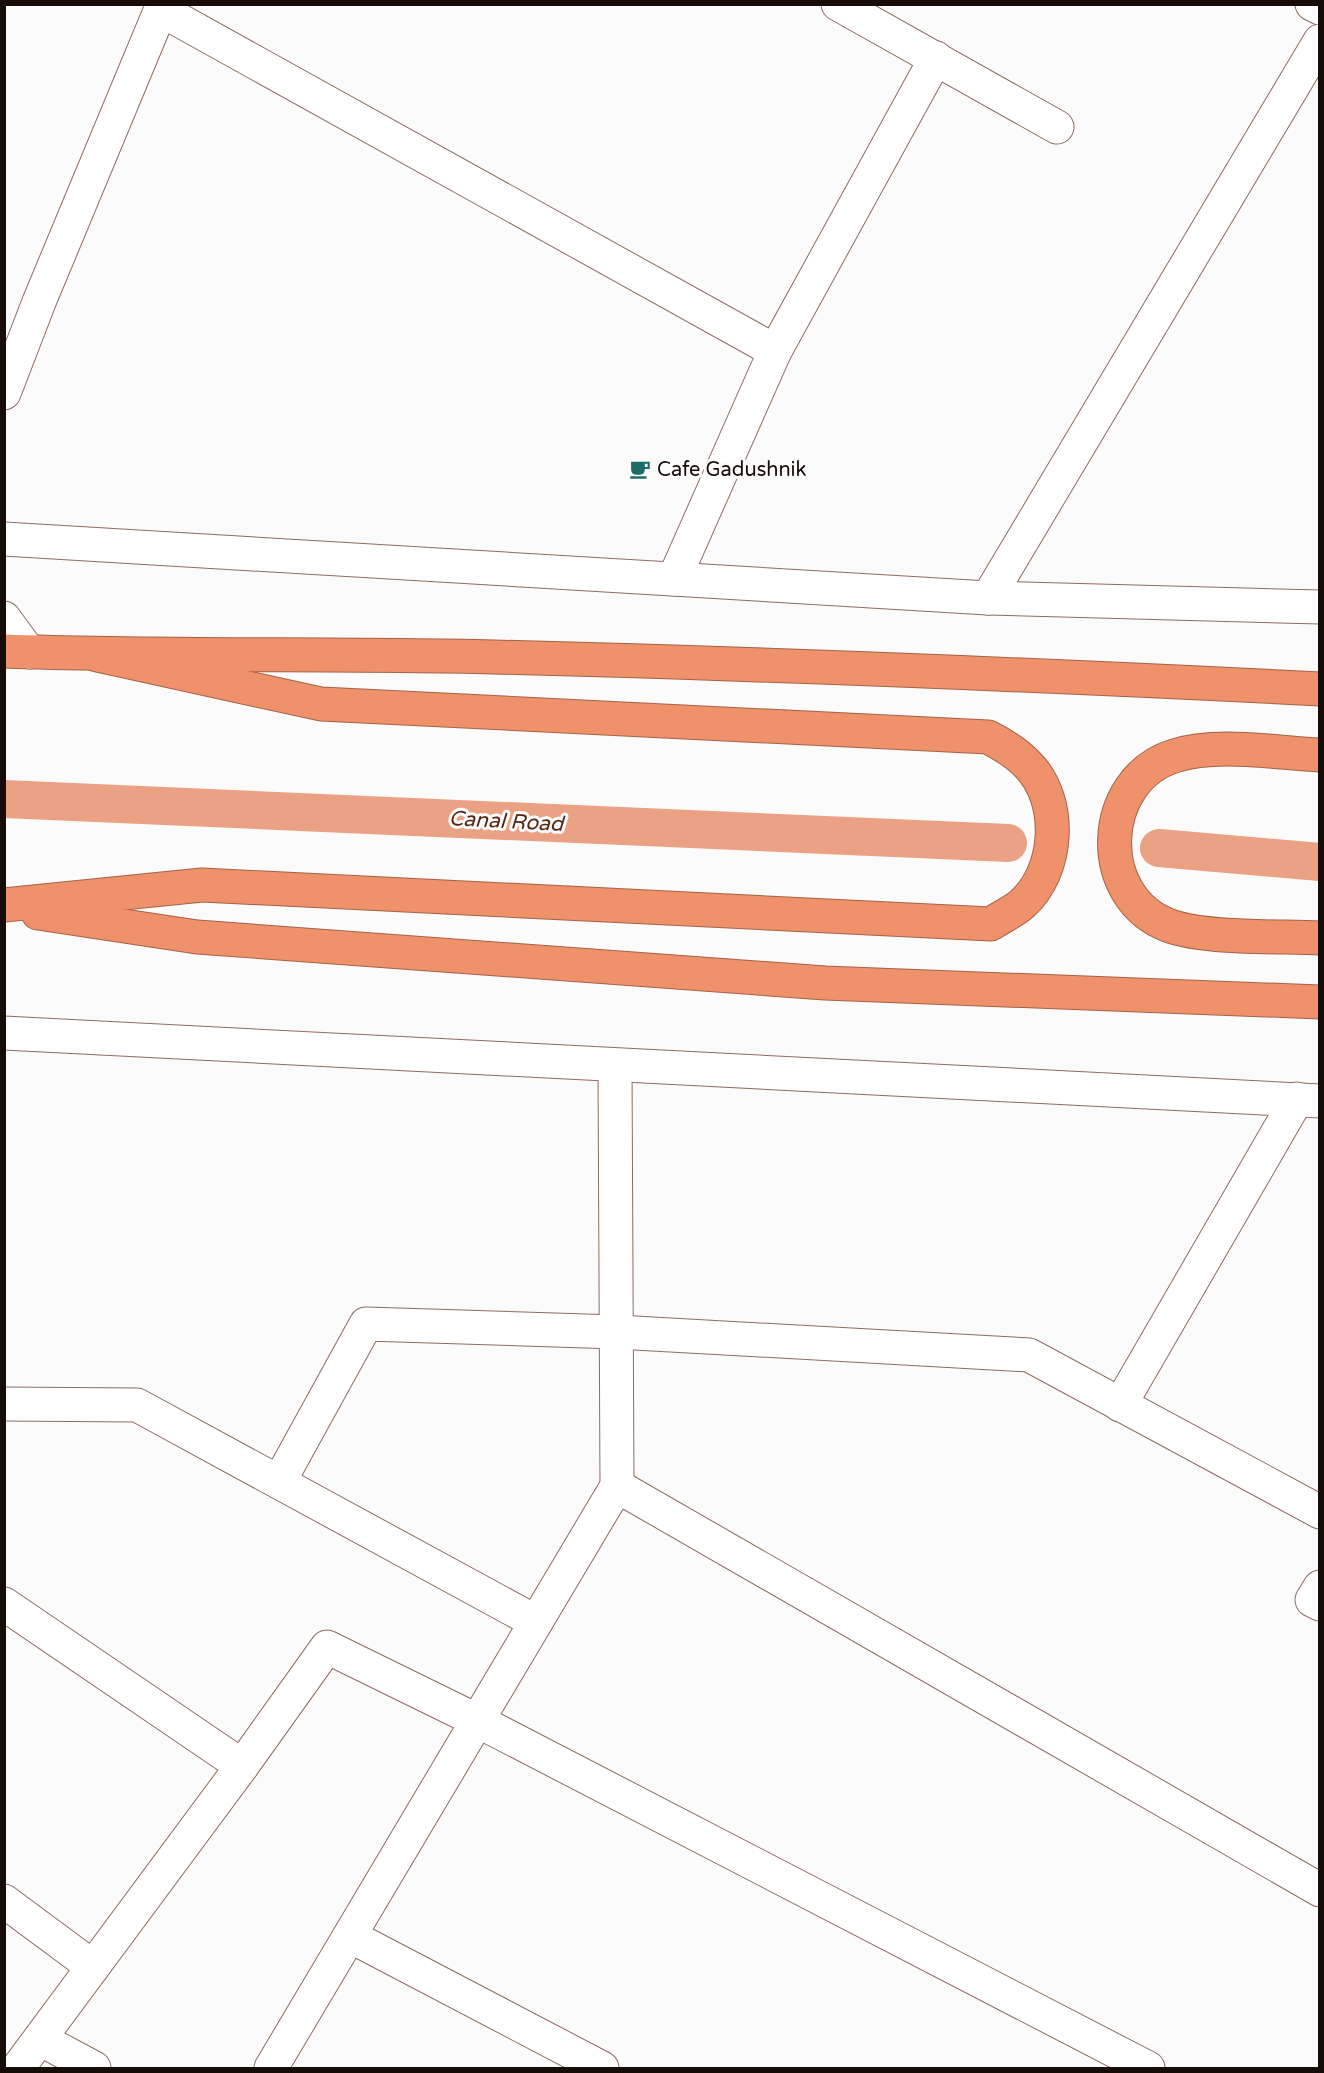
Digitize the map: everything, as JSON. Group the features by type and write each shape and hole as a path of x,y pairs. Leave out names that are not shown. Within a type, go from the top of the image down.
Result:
{"highway":[{"path":"17,651 97,655 503,657 1010,673 1320,689"},
{"path":"4,907 202,885 991,924 1022,903 1041,879 1051,849 1052,817 1042,786 1031,767 1012,750 988,737 321,704 97,655"},
{"path":"1320,755 1221,750 1197,751 1166,759 1136,780 1122,801 1115,822 1113,847 1119,876 1132,898 1149,914 1168,925 1191,932 1320,938"},
{"path":"4,907 197,937 825,983 1320,1002"}],"street":[{"path":"838,4 1057,127"},
{"path":"1312,4 1320,8"},
{"path":"4,393 39,302 162,7 775,351"},
{"path":"988,598 1320,41"},
{"path":"674,579 775,351 936,58"},
{"path":"4,539 988,598 1320,607"},
{"path":"4,618 17,651"},
{"path":"4,1033 1308,1100 1120,1405"},
{"path":"271,2068 617,1486 615,1066"},
{"path":"279,1482 366,1324 617,1332 1029,1355 1320,1512"},
{"path":"4,1404 137,1405 536,1622"},
{"path":"617,1486 1320,1890"},
{"path":"1320,1587 1312,1600 1320,1604"},
{"path":"4,1604 242,1766"},
{"path":"18,2068 242,1766 327,1647 478,1721 1148,2068"},
{"path":"4,1901 93,1967"},
{"path":"350,1936 602,2068"},
{"path":"40,2039 94,2068"}],"waterway":[{"name":"Canal Road","path":"4,799 1008,843"},
{"path":"1159,848 1320,862"}],"place":[{"name":"Cafe Gadushnik","path":"640,469"}]}
